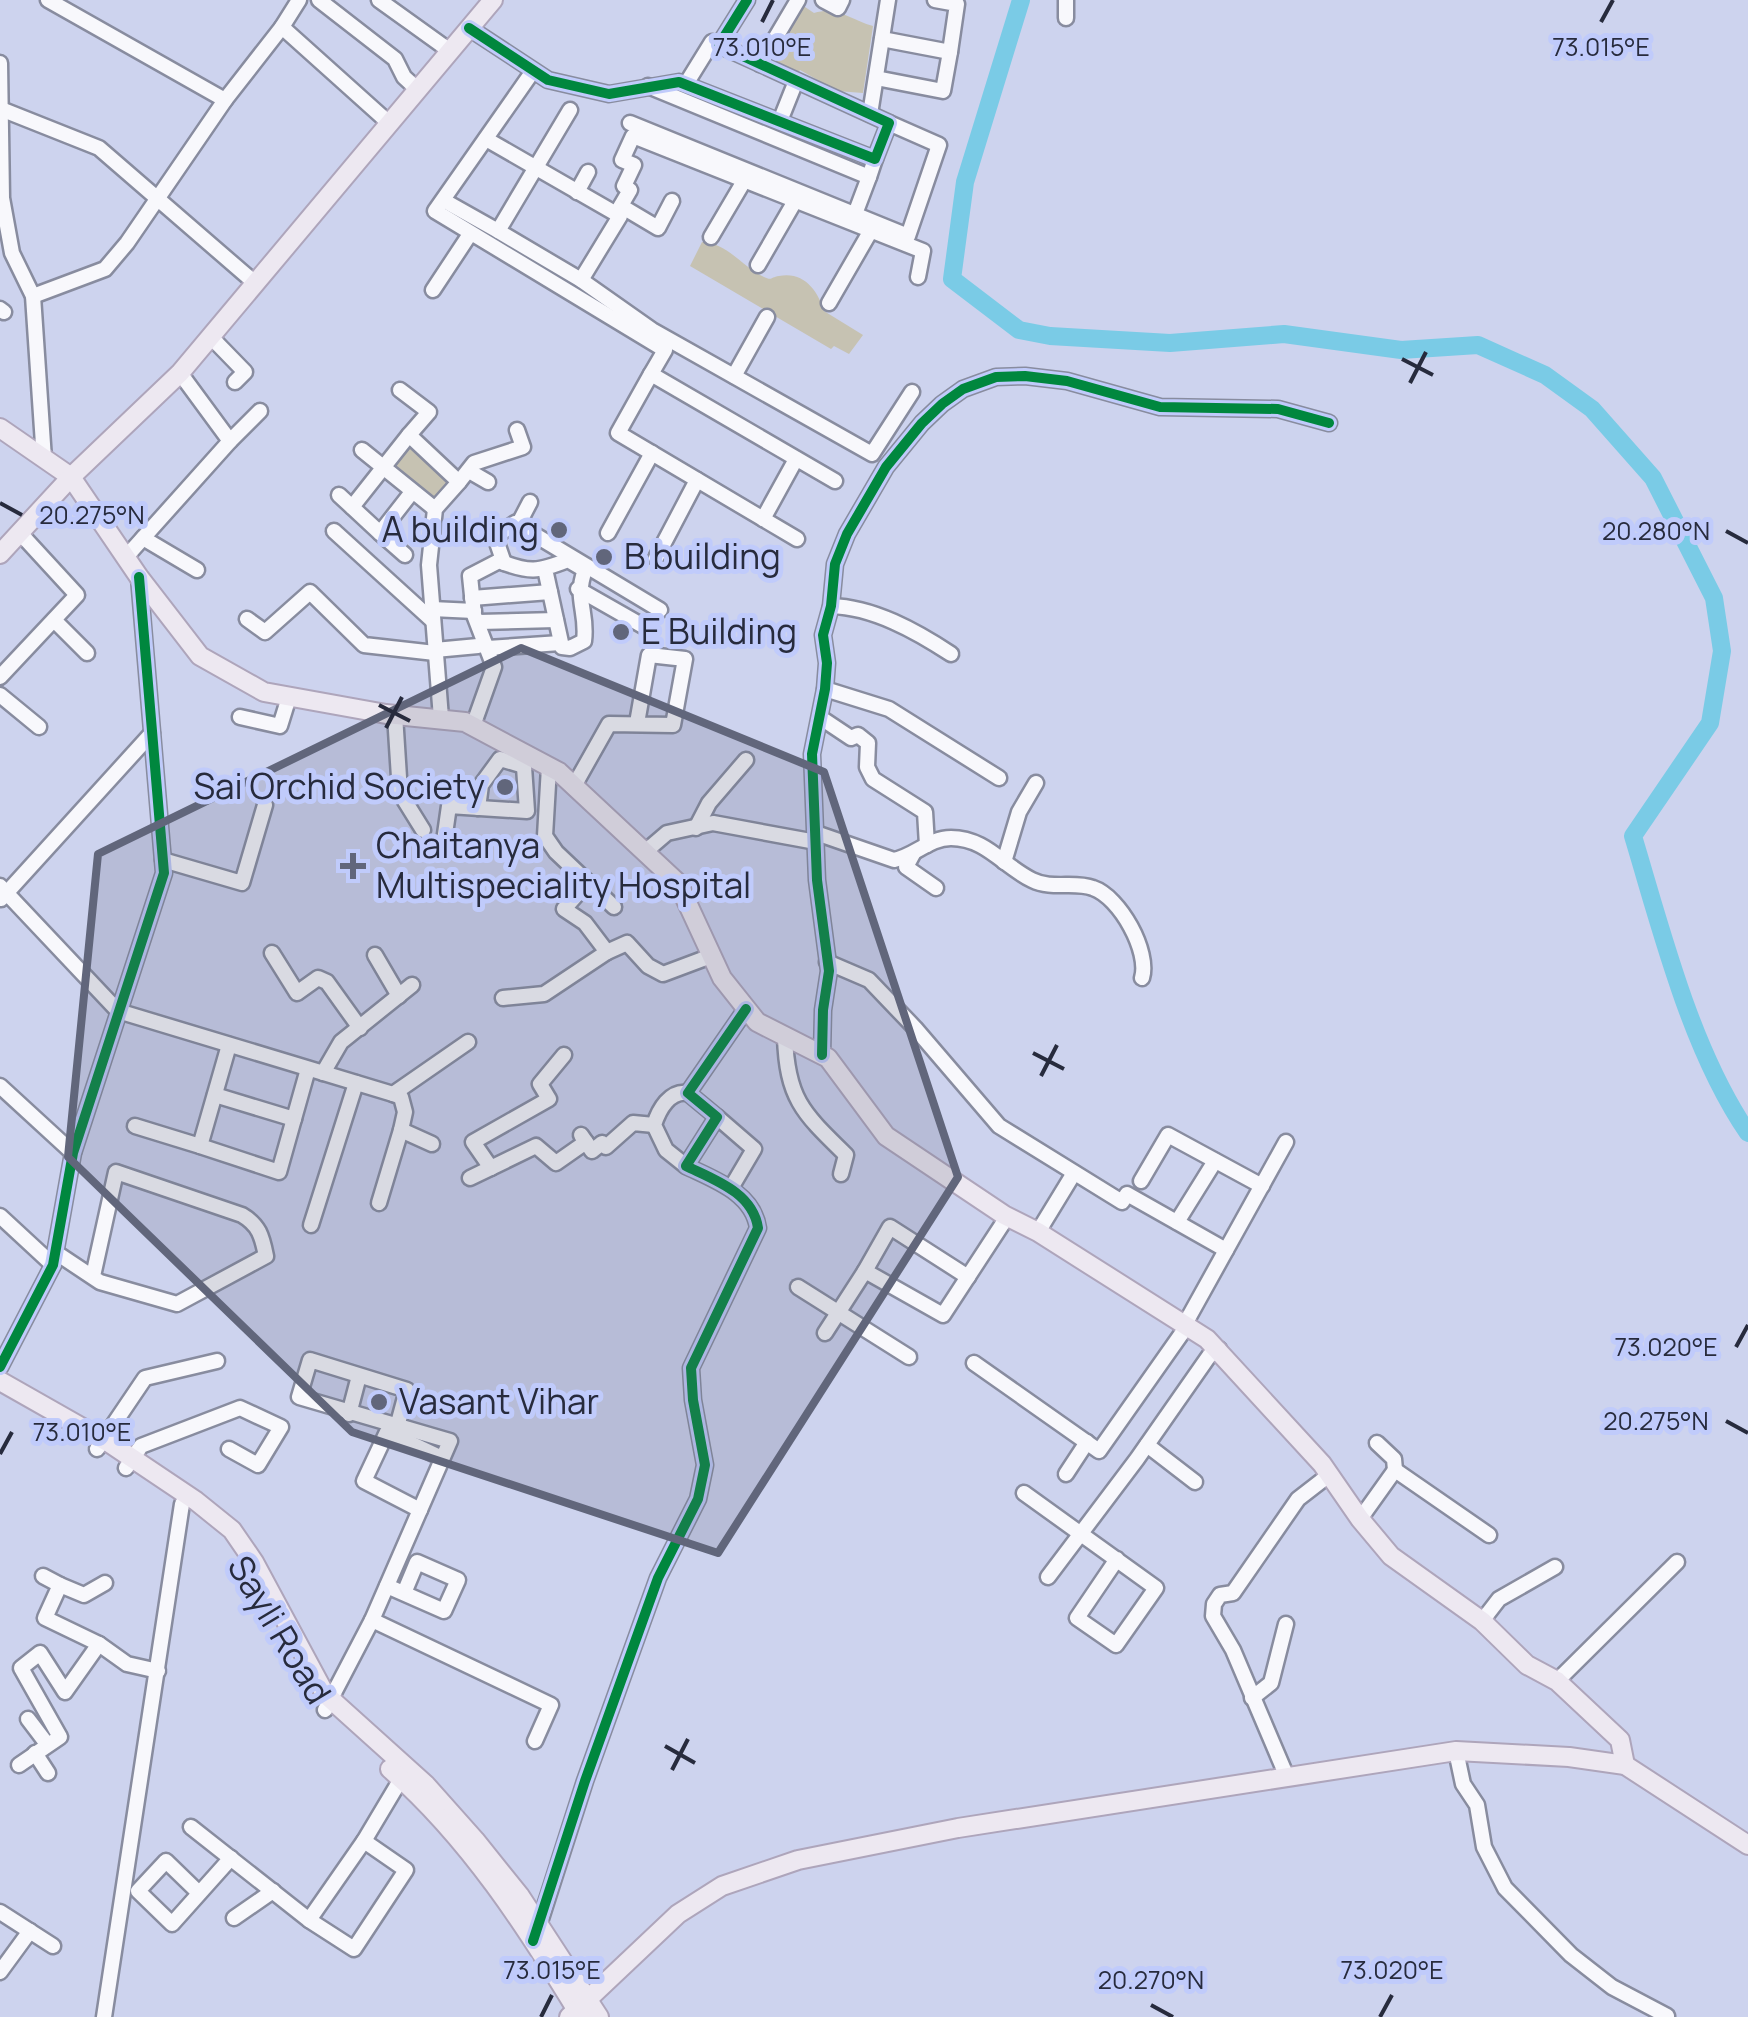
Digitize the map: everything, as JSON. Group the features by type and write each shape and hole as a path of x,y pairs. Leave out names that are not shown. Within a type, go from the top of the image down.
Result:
{"main road":[{"path":"1,551 180,373 492,0"},
{"path":"0,428 72,477 139,578 200,656 264,692 473,726 523,759 549,767 574,786 678,884 722,978 757,1022 828,1058 886,1136 1008,1217 1186,1325 1219,1350 1329,1474 1391,1556 1482,1620 1527,1665 1557,1681 1620,1740 1625,1764"},
{"path":"0,1381 100,1444"},
{"name":"Sayli Road","path":"0,1392 100,1444 209,1523 238,1558 328,1705 402,1778 536,1932 579,2010 599,2017"},
{"path":"129,1463 208,1510 240,1540 328,1705 438,1797 496,1864 536,1932"},
{"path":"579,2010 678,1914 722,1886 798,1860 958,1828 1456,1750 1625,1764 1748,1845"}],"street":[{"path":"48,0 225,100"},
{"path":"33,296 105,268 127,243 299,0"},
{"path":"319,0 395,59 404,77 417,90"},
{"path":"378,0 450,51"},
{"path":"719,45 747,0"},
{"path":"760,64 798,0"},
{"path":"823,0 838,8 842,0"},
{"path":"870,114 888,0"},
{"path":"876,78 943,91 957,4 935,0"},
{"path":"1066,0 1066,18"},
{"path":"282,27 389,123"},
{"path":"469,28 548,80 609,94 679,82 876,159"},
{"path":"882,39 950,52"},
{"path":"630,123 908,236 940,144 712,42 686,84"},
{"path":"0,64 2,198 12,253 33,296 44,459"},
{"path":"533,71 434,212 665,350 618,433 796,538"},
{"path":"780,121 796,81"},
{"path":"648,86 870,177"},
{"path":"1,108 99,148 255,283"},
{"path":"498,230 570,110"},
{"path":"855,214 889,123"},
{"path":"581,280 620,216 619,210 630,190 624,186 634,165 622,160 633,136 922,251 918,276"},
{"path":"486,139 577,192 658,228 672,201"},
{"path":"577,192 588,172"},
{"path":"710,237 744,180"},
{"path":"758,265 795,201"},
{"path":"450,204 581,280 652,330 872,454 912,392"},
{"path":"829,303 870,232"},
{"path":"433,290 470,234"},
{"path":"734,376 767,317"},
{"path":"210,336 245,372 236,382"},
{"path":"180,373 230,442"},
{"path":"650,374 834,481"},
{"path":"822,1055 827,962 812,754 825,689 823,635 831,606 835,564 847,534 886,468 922,423 963,389 996,377 1024,376 1067,381 1160,407 1278,409 1329,423"},
{"path":"352,507 430,412 400,390"},
{"path":"126,557 260,411"},
{"path":"440,718 430,565 435,510 474,463 523,448 517,430"},
{"path":"409,435 464,476 488,482"},
{"path":"362,450 435,510"},
{"path":"608,532 652,453"},
{"path":"763,519 796,459"},
{"path":"656,558 697,480"},
{"path":"380,533 412,492"},
{"path":"339,495 404,555"},
{"path":"518,525 530,502"},
{"path":"504,563 495,537 515,523 660,610"},
{"path":"334,531 432,615 475,610 550,592"},
{"path":"0,677 76,596 20,534"},
{"path":"143,538 197,570"},
{"path":"473,726 494,667 483,647 470,576 499,561 538,572 545,569 568,560 585,570 578,589 586,625 584,641 570,648 562,647 545,569"},
{"path":"0,1367 54,1258 72,1153 164,873 139,578"},
{"path":"578,589 650,630"},
{"path":"247,619 264,632 310,592 364,645 435,652 560,643"},
{"path":"831,606 850,607 892,622 921,634 951,654"},
{"path":"475,610 556,620"},
{"path":"54,620 88,653"},
{"path":"574,786 609,724 673,725 686,658 649,656 636,723"},
{"path":"825,689 889,709 999,778"},
{"path":"0,695 39,727"},
{"path":"240,718 280,726 290,696"},
{"path":"394,715 400,792 423,830"},
{"path":"821,718 851,738 858,735 868,743 867,767 873,779 926,812 927,845"},
{"path":"152,733 2,893 118,1011 401,1097 405,1112 380,1203"},
{"path":"445,834 449,806 478,808 527,811 523,759 500,759 481,785 478,808"},
{"path":"696,828 710,803 746,760"},
{"path":"549,767 544,836 614,908"},
{"path":"1004,862 1019,812 1036,782"},
{"path":"162,860 242,883 266,805"},
{"path":"646,851 667,833 713,823 858,846 894,860 954,838 972,841 1044,885 1092,887 1112,899 1142,953 1142,978"},
{"path":"913,854 906,867 936,888"},
{"path":"586,883 564,909 585,923 608,952"},
{"path":"503,998 544,994 627,943 648,966 663,974 712,956"},
{"path":"272,953 296,992 318,978 326,982 360,1028"},
{"path":"375,955 399,996"},
{"path":"827,962 869,980 998,1126 1122,1202 1127,1194 1226,1250"},
{"path":"135,1126 280,1172 294,1120 316,1071 342,1042 412,985"},
{"path":"654,1124 664,1104 674,1096 688,1093 746,1009"},
{"path":"784,1037 787,1076 795,1099 846,1154 842,1174"},
{"path":"393,1094 468,1042"},
{"path":"200,1146 230,1045"},
{"path":"491,1168 474,1142 549,1099 540,1084 564,1055"},
{"path":"311,1225 356,1082"},
{"path":"0,1086 72,1153"},
{"path":"688,1093 754,1149 731,1188"},
{"path":"215,1094 294,1120"},
{"path":"686,1166 717,1117"},
{"path":"470,1178 536,1146 556,1164 583,1138 592,1150 602,1143 606,1147 633,1123 654,1124"},
{"path":"536,1932 584,1781 658,1578 698,1499 705,1464 691,1368 758,1228 753,1210 731,1188 686,1166 666,1150 654,1124"},
{"path":"401,1130 432,1144"},
{"path":"1141,1181 1168,1136 1262,1186"},
{"path":"974,1363 1100,1451 1186,1325 1286,1142"},
{"path":"1177,1222 1215,1161"},
{"path":"2,1223 54,1258 100,1282 177,1304 266,1256 257,1224 242,1214 116,1172 93,1276"},
{"path":"1038,1232 1074,1173"},
{"path":"865,1270 943,1315 1008,1217"},
{"path":"825,1333 890,1227 968,1277"},
{"path":"798,1287 910,1357"},
{"path":"1048,1576 1209,1356 1219,1350"},
{"path":"328,1705 372,1620 450,1442 349,1414 299,1397 310,1360 407,1390 397,1427"},
{"path":"100,1444 146,1378 217,1361"},
{"path":"349,1414 360,1376"},
{"path":"129,1463 141,1446 240,1408 281,1428 258,1465 229,1449"},
{"path":"420,1510 364,1481 387,1432 442,1458"},
{"path":"1066,1474 1087,1442"},
{"path":"1376,1443 1394,1459 1396,1470 1489,1535"},
{"path":"1147,1445 1196,1482"},
{"path":"1360,1519 1396,1470"},
{"path":"1287,1777 1232,1650 1213,1616 1214,1604 1220,1595 1234,1593 1298,1499 1329,1474"},
{"path":"1024,1493 1156,1588 1116,1645 1076,1618 1117,1560"},
{"path":"104,2017 182,1504"},
{"path":"1557,1681 1676,1562"},
{"path":"1482,1620 1499,1600 1554,1567"},
{"path":"43,1576 84,1595 104,1582"},
{"path":"60,1585 45,1618 99,1644 127,1664 158,1671"},
{"path":"387,1586 404,1594"},
{"path":"372,1620 551,1706 535,1740"},
{"path":"1252,1698 1271,1683 1286,1624"},
{"path":"19,1765 60,1737 21,1668 40,1653 64,1692 99,1644"},
{"path":"28,1718 48,1773"},
{"path":"1456,1750 1463,1784 1477,1805 1484,1847 1505,1888 1571,1955 1612,1987 1667,2016"},
{"path":"309,1920 364,1842 402,1778"},
{"path":"191,1827 309,1920 354,1949 406,1870 364,1842"},
{"path":"199,1893 166,1862 138,1891 172,1924 231,1858"},
{"path":"234,1918 273,1891"},
{"path":"0,1912 53,1946"},
{"path":"0,1972 30,1931"}],"highlighted area":[{"path":"521,648 824,772 958,1177 718,1553 352,1432 68,1157 98,854"}],"shaded area":[{"path":"802,5 814,13 838,12 873,26 863,93 837,91 800,70 796,76 770,63"},
{"path":"702,242 720,246 767,278 788,275 803,280 814,290 824,311 863,335 849,354 834,346 831,349 690,266"},
{"path":"413,441 452,480 435,500 391,468"}],"waterway":[{"path":"1021,0 965,182 952,279 1019,330 1050,336 1170,343 1284,334 1401,350 1478,345 1545,375 1592,409 1653,478 1714,598 1722,651 1710,723 1633,836 1694,1028 1748,1133"}],"cycle path":[{"path":"469,28 548,80 609,94 679,82 875,159 889,123 719,45 747,0"},
{"path":"822,1055 829,971 817,880 812,754 825,689 823,635 831,606 835,564 847,534 886,467 942,404 963,389 996,377 1067,381 1160,407 1278,409 1329,423"},
{"path":"0,1367 53,1265 73,1153 164,873 139,577"},
{"path":"533,1941 658,1578 698,1499 705,1465 691,1368 758,1228 755,1216 741,1197 686,1166 717,1117 688,1093 746,1009"}],"place":[{"name":"A building","path":"559,530"},
{"name":"B building","path":"604,557"},
{"name":"E Building","path":"621,632"},
{"name":"Sai Orchid Society","path":"505,787"},
{"name":"Chaitanya Multispeciality Hospital","path":"353,866"},
{"name":"Vasant Vihar","path":"379,1402"}]}
